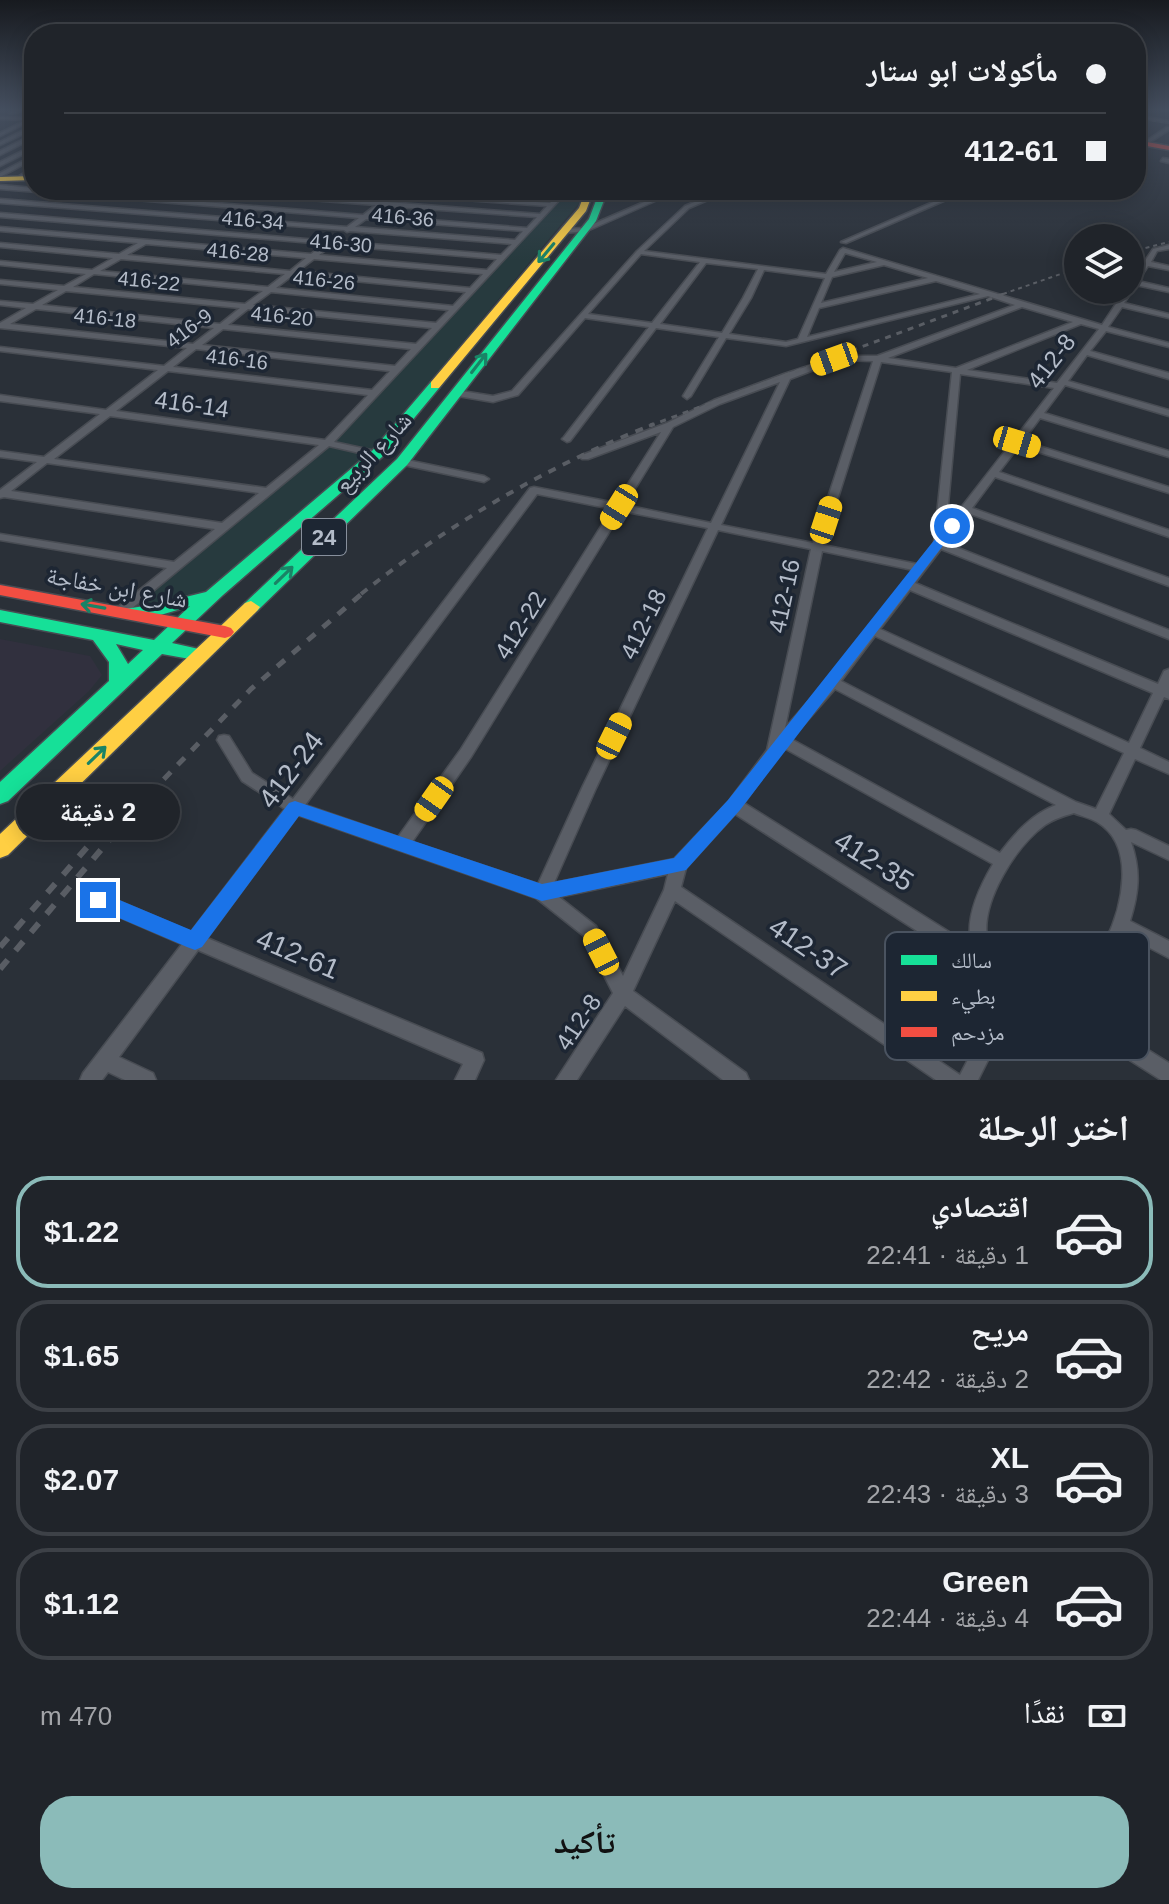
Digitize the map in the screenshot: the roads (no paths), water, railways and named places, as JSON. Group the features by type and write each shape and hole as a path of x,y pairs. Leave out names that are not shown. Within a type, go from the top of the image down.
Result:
{"main road":[{"name":"شارع الربيع","path":"0,795 182,622 377,454 589,200"},
{"name":"شارع الربيع","path":"0,848 402,462 597,214 595,200"},
{"name":"شارع ابن خفاجة","path":"0,590 225,632"},
{"path":"119,682 118,661 98,634 119,623 126,612 182,604 217,591"},
{"name":"شارع ابن خفاجة","path":"0,616 201,655"}],"street":[{"path":"0,187 24,189"},
{"path":"0,228 60,200"},
{"path":"165,200 529,230"},
{"path":"1,325 216,200"},
{"path":"335,200 542,216"},
{"name":"416-9","path":"1,494 386,200"},
{"path":"492,200 552,205"},
{"path":"126,612 327,443 557,200"},
{"path":"564,231 585,230 655,200"},
{"path":"844,242 943,200"},
{"name":"416-36","path":"0,201 517,242"},
{"path":"455,393 505,399 515,393 639,252 697,201"},
{"name":"416-34","path":"0,215 503,257"},
{"name":"416-30","path":"0,228 488,272"},
{"name":"416-28","path":"0,245 472,290"},
{"name":"412-8","path":"1144,266 1155,250 1169,247"},
{"path":"801,340 818,306 827,276 843,250 1103,329 1169,345"},
{"path":"639,252 827,276 887,262"},
{"path":"567,439 705,260"},
{"name":"416-26","path":"0,263 454,308"},
{"path":"1146,263 1169,268"},
{"path":"687,396 762,268"},
{"path":"818,306 937,278"},
{"name":"416-22","path":"0,282 438,326"},
{"path":"1144,288 1169,290"},
{"path":"585,316 770,344 801,340 989,294"},
{"name":"416-20","path":"0,303 418,347"},
{"path":"878,359 1023,304"},
{"path":"1120,304 1169,316"},
{"name":"412-8","path":"566,1080 623,994 672,890 679,865 734,805 782,740 833,682 1120,304"},
{"path":"956,371 1080,322"},
{"name":"416-18","path":"1,325 397,369"},
{"name":"416-16","path":"0,349 374,393"},
{"path":"1085,352 1169,376"},
{"path":"585,457 670,425 717,402 839,358 878,359 1061,384 1169,413"},
{"name":"412-16","path":"772,754 817,547 878,359"},
{"path":"956,371 939,544 1169,635"},
{"name":"412-18","path":"542,893 787,376"},
{"name":"416-14","path":"0,398 327,443 377,454"},
{"path":"1038,414 1169,454"},
{"name":"412-22","path":"401,845 466,753 670,425"},
{"path":"1017,442 1169,490"},
{"path":"0,454 268,491"},
{"path":"402,462 484,479"},
{"path":"993,473 1169,534"},
{"name":"412-24","path":"90,1080 534,490 619,507"},
{"path":"1,494 224,527"},
{"path":"619,507 920,568"},
{"path":"965,509 1169,582"},
{"path":"0,537 177,566"},
{"path":"907,584 1165,692"},
{"path":"872,630 1169,768"},
{"path":"1101,815 1131,750 1165,692 1169,674"},
{"path":"833,682 1074,807 1101,815 1126,833 1169,853"},
{"path":"224,740 247,777 295,808 542,893 590,931 623,994 739,1080"},
{"path":"782,740 1003,862"},
{"name":"412-35","path":"734,805 934,932"},
{"path":"979,932 987,897 1003,862 1038,820 1053,810 1074,807"},
{"path":"1123,932 1136,894 1140,860 1126,833"},
{"path":"542,893 679,865"},
{"name":"412-37","path":"672,890 885,1034"},
{"name":"412-61","path":"98,900 475,1060 465,1080"},
{"path":"1126,927 1135,932"},
{"path":"1149,939 1169,950"},
{"name":"412-37","path":"923,1060 953,1080"},
{"path":"968,1080 978,1060"},
{"path":"1147,1060 1169,1074"},
{"path":"105,1061 146,1080"}],"railway":[{"path":"1144,248 1169,242"},
{"path":"1003,294 1064,273"},
{"path":"650,425 1009,292"},
{"path":"361,594 429,543 501,498 576,458 650,425"},
{"path":"136,808 251,689 364,592"},
{"path":"121,808 137,790"},
{"path":"0,947 123,806"},
{"path":"0,969 138,806"}]}
